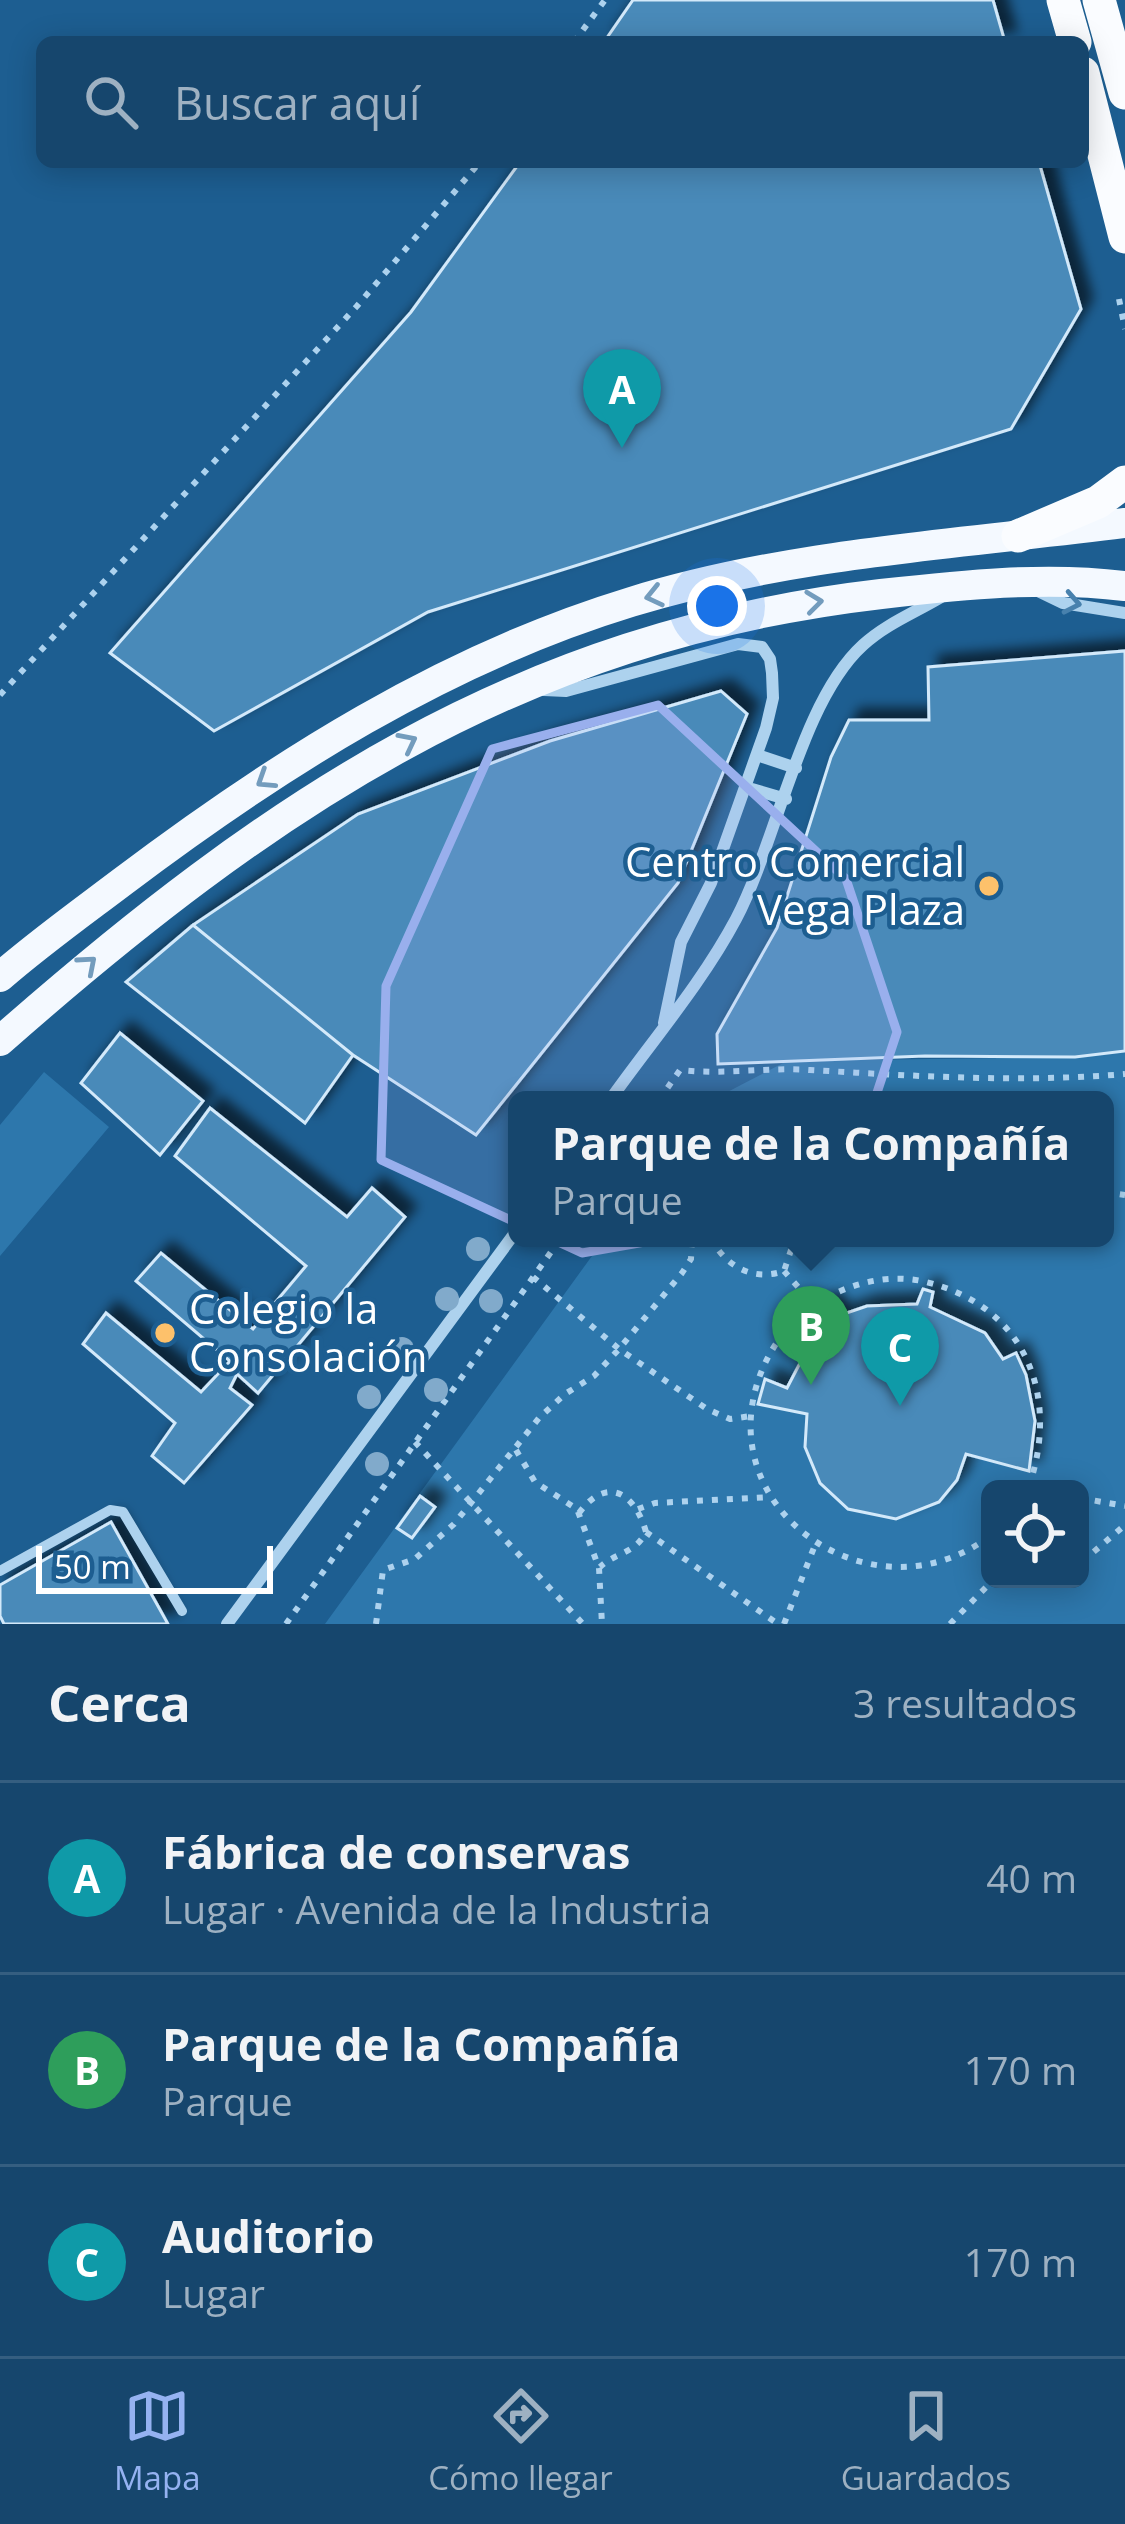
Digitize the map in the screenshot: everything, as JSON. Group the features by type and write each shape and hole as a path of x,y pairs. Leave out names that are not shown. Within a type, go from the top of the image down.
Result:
{"highway":[{"path":"1063,0 1073,36"},
{"path":"1099,0 1125,93"},
{"path":"1089,92 1119,186 1125,237"},
{"path":"1018,536 1098,502 1125,482"}],"main road":[{"path":"0,976 260,782 381,709 520,641 633,601 726,579 862,555 1125,523"},
{"path":"0,1041 100,952 215,862 322,790 397,747 523,686 651,639 798,604 1023,582 1125,586"}],"street":[{"path":"1023,582 1063,603 1125,614"},
{"path":"616,1091 733,925 758,877 809,728 859,648 886,626 957,587"},
{"path":"523,686 566,691 738,644 762,647 770,659 773,698 757,755 711,883 681,942 664,1023"},
{"path":"757,755 796,768"},
{"path":"745,787 785,800"},
{"path":"681,942 689,960 702,970"},
{"path":"227,1624 508,1243"},
{"path":"0,1571 110,1510 123,1512 182,1611"}],"path":[{"path":"578,36 605,0"},
{"path":"0,695 357,306 475,168"},
{"path":"1119,299 1125,329"},
{"path":"665,1091 680,1070 721,1074 803,1069 924,1078 1125,1075"},
{"path":"286,1624 555,1247"},
{"path":"376,1624 383,1570 415,1559 454,1524 539,1418 594,1376 619,1349 682,1273 691,1259 692,1247"},
{"path":"717,1247 729,1263 742,1270 761,1276 784,1271"},
{"path":"784,1271 793,1247"},
{"path":"784,1271 814,1304"},
{"path":"533,1277 619,1349 706,1409 730,1418 752,1416"},
{"path":"981,1543 934,1566 893,1571 852,1564 815,1546 790,1524 759,1472 752,1416 757,1384 789,1326 814,1304 844,1288 896,1279 947,1287 978,1303 1015,1340 1038,1386 1043,1421 1032,1480"},
{"path":"415,1442 583,1624"},
{"path":"515,1449 536,1482 579,1513 599,1568 602,1624"},
{"path":"579,1513 589,1499 603,1493 634,1501 646,1532 781,1624 815,1546"},
{"path":"638,1509 655,1503 770,1497"},
{"path":"1089,1500 1125,1506"},
{"path":"1089,1555 1125,1525"},
{"path":"599,1568 632,1551 646,1532"},
{"path":"950,1624 985,1588"}],"highlighted area":[{"path":"658,705 846,879 897,1032 839,1208 582,1253 381,1160 386,986 492,749"}],"shaded area":[{"path":"1125,1051 1125,1624 325,1624 598,1247 1114,1247 1114,1091 729,1091 787,1061 1075,1057"},
{"path":"44,1072 109,1127 0,1256 0,1125"}],"building":[{"path":"633,0 993,0 1003,36 608,36"},
{"path":"516,168 1041,168 1081,309 1011,429 428,612 214,731 110,653 411,312"},
{"path":"1125,651 1125,1051 1075,1057 925,1056 718,1064 717,1034 777,928 831,757 849,720 929,720 928,667"},
{"path":"721,691 747,714 678,883 476,1135 353,1055 193,925 358,814 550,741"},
{"path":"193,925 353,1055 305,1123 126,982"},
{"path":"120,1033 203,1101 160,1155 81,1083"},
{"path":"210,1108 347,1217 372,1188 405,1217 258,1393 237,1374 230,1388 252,1405 184,1483 152,1456 175,1423 83,1344 106,1313 201,1392 230,1361 136,1281 161,1253 253,1329 306,1266 175,1156"},
{"path":"923,1289 933,1292 930,1307 985,1333 1003,1359 1016,1353 1026,1375 1035,1421 1029,1471 966,1454 957,1480 939,1502 896,1519 848,1509 820,1483 805,1447 807,1414 758,1404 765,1379 787,1388 799,1365 821,1343 815,1332 823,1324 817,1310 829,1302 838,1316 867,1306 917,1304"},
{"path":"420,1496 435,1507 412,1538 397,1528"},
{"path":"111,1522 168,1624 4,1624 0,1585"}],"place":[{"name":"Fábrica de conservas","path":"622,448"},
{"name":"Centro Comercial Vega Plaza","path":"989,886"},
{"name":"Colegio la Consolación","path":"165,1333"},
{"name":"Parque de la Compañía","path":"811,1385"},
{"name":"Auditorio","path":"900,1406"}]}
